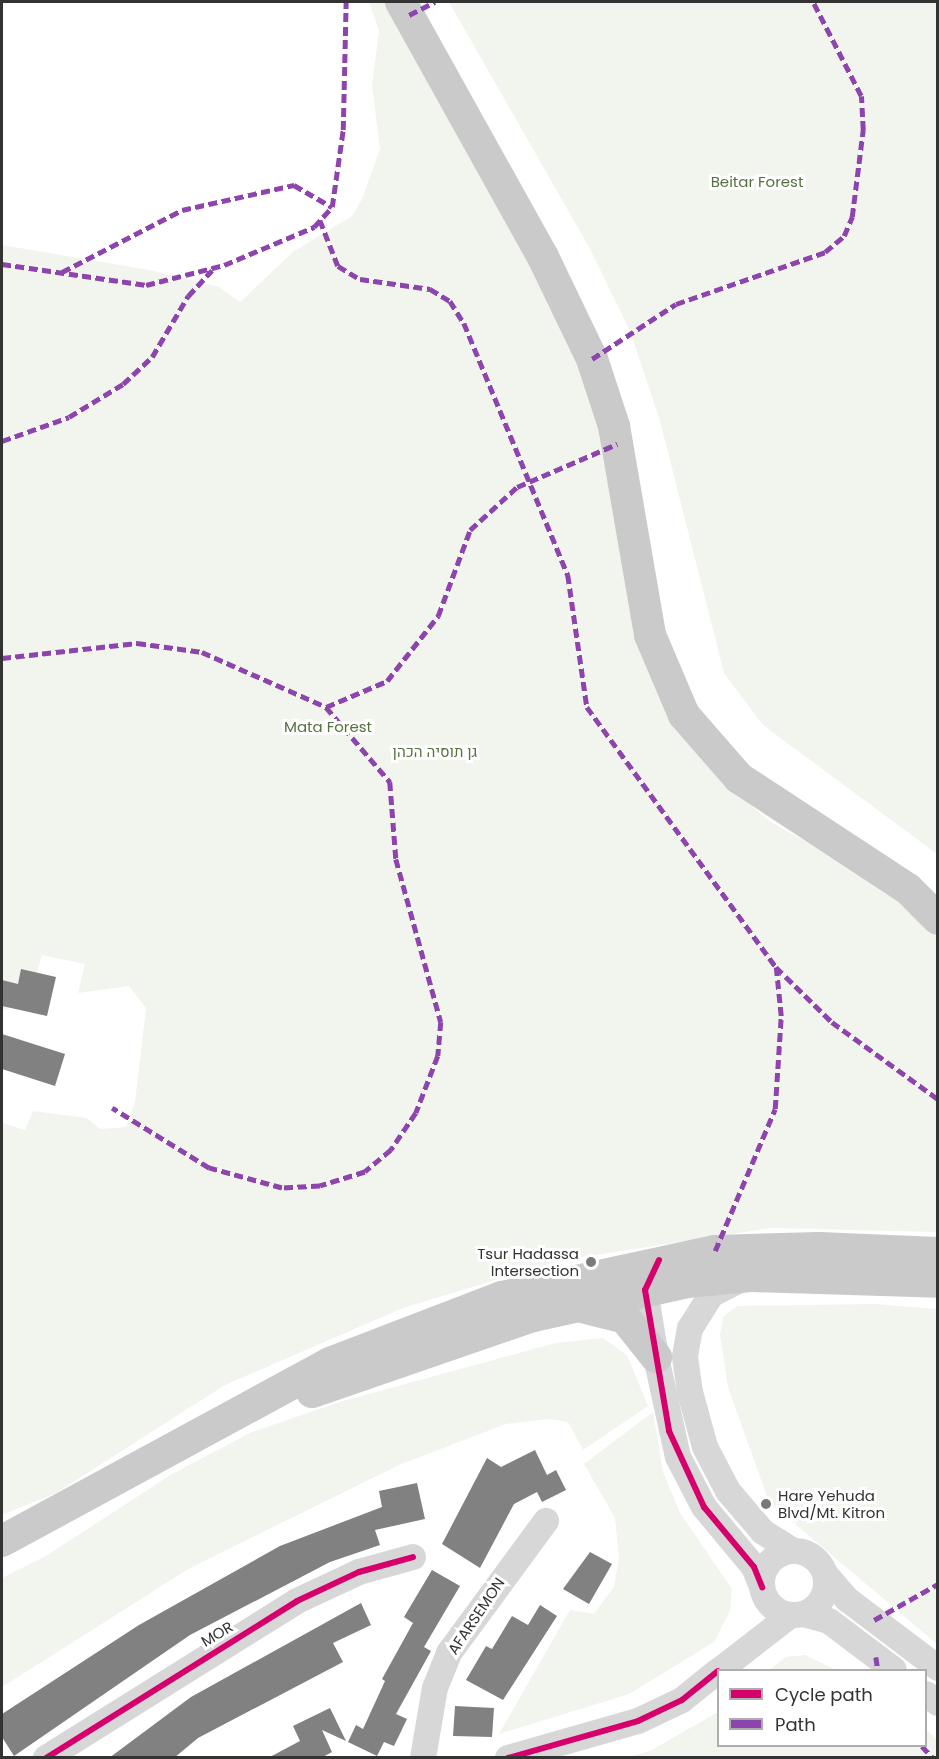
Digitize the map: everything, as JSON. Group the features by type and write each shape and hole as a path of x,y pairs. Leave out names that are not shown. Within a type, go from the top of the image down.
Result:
{"main road":[{"path":"401,2 543,257 592,359 614,426 650,635 684,715 738,778 908,890 938,919"},
{"path":"2,1541 217,1420 380,1340 536,1287 659,1260 819,1248 938,1253"},
{"path":"2,1550 258,1414 426,1350 566,1307 645,1290 751,1276 938,1282"},
{"path":"566,1307 598,1308 625,1318 656,1357"}],"street":[{"path":"659,1260 645,1290 669,1431 688,1480 704,1507 754,1567 764,1593 797,1615 829,1621 891,1669"},
{"path":"751,1276 722,1287 702,1305 686,1344 687,1370 705,1447 728,1491 763,1532 792,1550 813,1557 848,1600 938,1668"},
{"name":"AFARSEMON","path":"423,1758 428,1716 449,1653 546,1521"},
{"path":"746,1648 757,1632 766,1566 792,1550"},
{"name":"MOR","path":"46,1758 297,1601 359,1572 413,1557"},
{"path":"721,1669 746,1648 824,1597 826,1575"},
{"path":"508,1758 638,1721 682,1700 717,1673"}],"green space":[{"name":"Mata Forest","path":"369,2 387,2 461,130 592,382 625,573 718,776 769,821 873,879 937,937 937,1232 771,1228 563,1260 502,1278 403,1308 225,1385 56,1493 2,1515 2,1123 25,1130 33,1111 87,1118 100,1129 126,1127 135,1102 146,1008 129,986 78,993 85,964 42,955 29,1000 3,1011 2,1019 2,245 155,271 219,287 240,302 294,251 352,216 362,199 380,149 372,85 379,31"},
{"name":"Beitar Forest","path":"449,2 937,2 937,854 763,725 724,673 660,421 630,331 589,247"},
{"path":"875,1304 937,1309 937,1644 769,1502 728,1387 720,1335 723,1317 737,1306"},
{"path":"603,1338 627,1355 648,1406 583,1450 568,1422 549,1419 506,1424 399,1465 190,1568 2,1687 2,1578 46,1556 172,1474 252,1432 343,1401 556,1343"},
{"path":"653,1412 663,1472 680,1513 732,1589 730,1611 714,1642 629,1694 499,1734 570,1610 594,1614 614,1587 619,1557 615,1518 584,1464"},
{"path":"805,1655 834,1669 771,1669 785,1657"},
{"path":"717,1713 717,1747 927,1747 927,1730 937,1740 937,1757 628,1757 650,1751"}],"building":[{"path":"21,969 56,977 47,1016 2,1006 2,980 18,984"},
{"path":"2,1034 65,1054 55,1086 2,1069"},
{"path":"535,1450 547,1475 556,1470 566,1490 542,1502 537,1492 514,1504 480,1568 442,1544 487,1458 501,1467"},
{"path":"417,1483 425,1519 375,1530 380,1545 330,1562 190,1635 14,1756 2,1737 2,1714 139,1625 280,1546 382,1507 379,1491"},
{"path":"590,1552 612,1564 589,1604 563,1589"},
{"path":"432,1570 460,1586 424,1647 431,1651 396,1714 407,1719 394,1746 384,1742 377,1756 348,1742 356,1725 363,1729 385,1681 382,1679 413,1623 404,1617"},
{"path":"361,1603 371,1625 333,1643 343,1662 198,1738 174,1758 109,1758 191,1697"},
{"path":"540,1605 557,1616 503,1700 466,1680 486,1646 492,1649 512,1616 528,1625"},
{"path":"455,1706 494,1708 492,1737 453,1736"},
{"path":"330,1708 346,1741 322,1730 332,1752 321,1758 268,1758 300,1741 293,1726"}],"marked path":[{"path":"2,264 146,285 224,265 314,227 332,207 343,130 346,2"},
{"path":"409,15 435,2"},
{"path":"592,359 676,304 825,252 844,236 852,217 863,130 861,96 813,2"},
{"path":"62,272 182,210 294,185 332,207"},
{"path":"320,220 338,266 360,279 430,289 450,301 464,323 568,575 587,707 776,967 832,1022 938,1099"},
{"path":"2,441 69,417 123,384 152,357 188,296 212,270"},
{"path":"326,707 387,681 438,616 470,530 517,487 617,444"},
{"path":"2,658 137,643 202,652 326,707 390,782 396,859 441,1022 438,1056 416,1113 391,1150 365,1172 320,1186 282,1188 209,1168 112,1108"},
{"path":"715,1251 775,1109 781,1016 776,967"},
{"path":"874,1620 938,1584"},
{"path":"876,1657 878,1669"},
{"path":"923,1747 933,1758"}],"cycle path":[{"path":"659,1260 645,1290 669,1431 704,1507 754,1567 762,1587"},
{"path":"46,1758 297,1601 359,1572 413,1557"},
{"path":"508,1758 638,1721 682,1700 717,1672"}],"place":[{"name":"Tsur Hadassa Intersection","path":"591,1262"},
{"name":"Hare Yehuda Blvd/Mt. Kitron","path":"766,1504"}],"park label":[{"name":"גן תוסיה הכהן","path":"435,752"}]}
